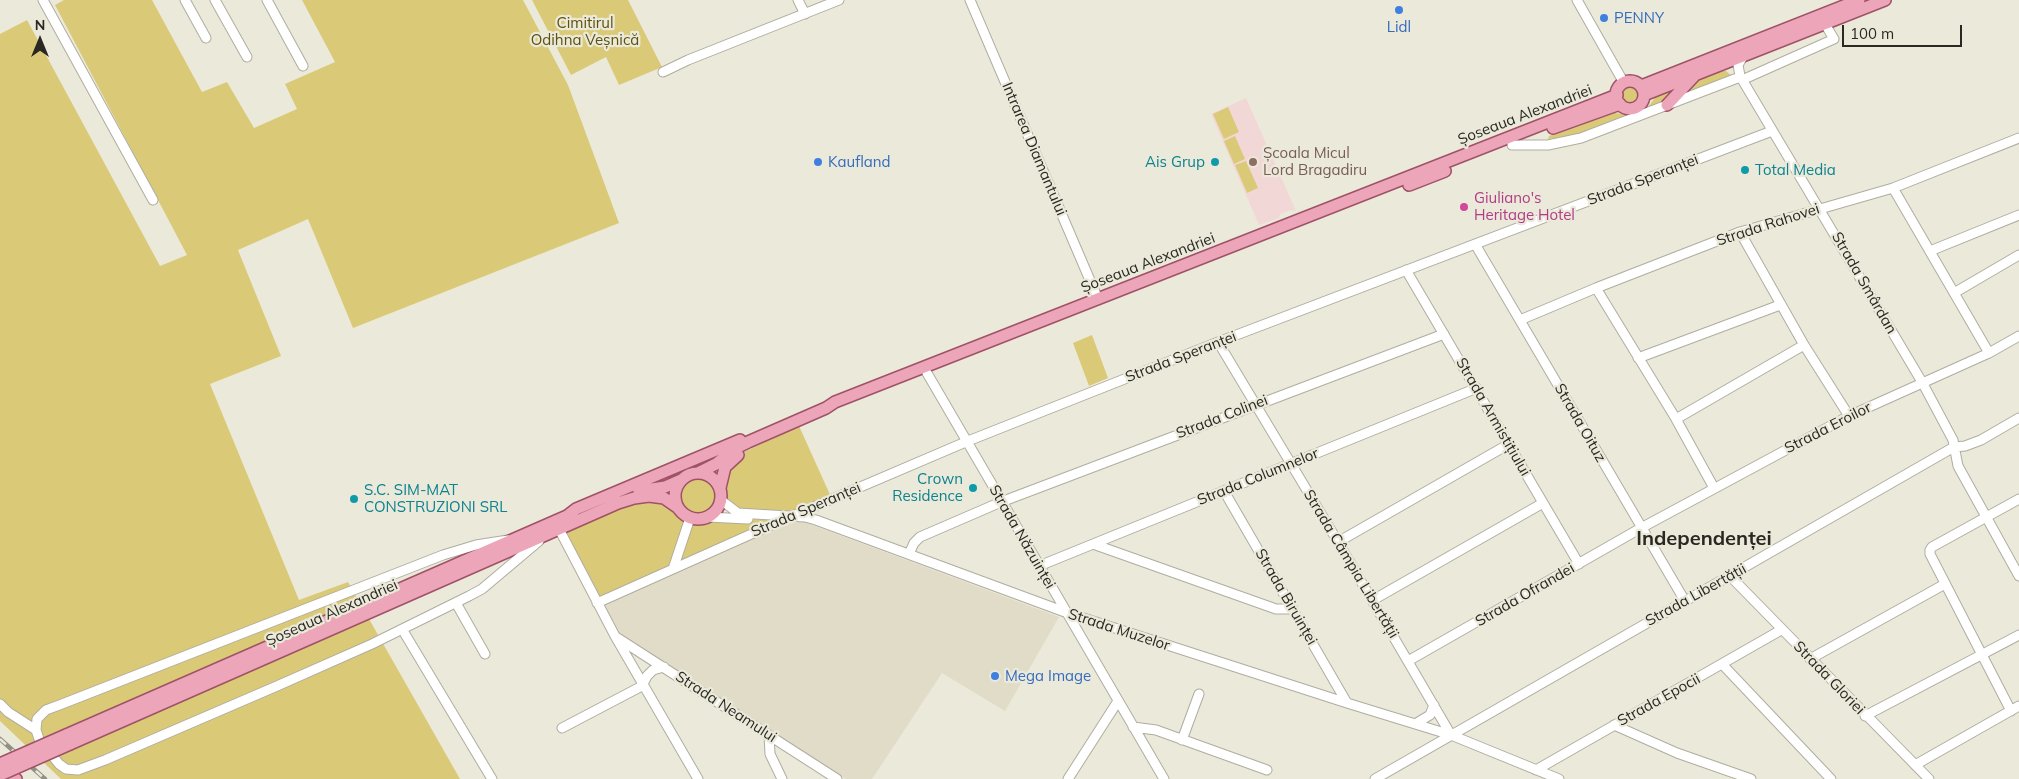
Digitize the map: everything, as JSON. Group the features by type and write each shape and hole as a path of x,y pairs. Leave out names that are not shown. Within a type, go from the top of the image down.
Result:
{"main road":[{"path":"1642,90 1859,0"},
{"path":"1642,90 1697,73 1885,0"},
{"path":"1667,106 1697,73"},
{"path":"1632,82 1642,90 1641,104 1636,108 1629,109 1618,100 1619,88 1624,83 1632,82"},
{"name":"Șoseaua Alexandriei","path":"698,473 716,464 742,445 826,408 835,402 1098,298 1618,100"},
{"name":"Șoseaua Alexandriei","path":"720,494 725,467 730,462 749,449 837,409 1512,145 1618,100"},
{"path":"567,516 585,506 824,404 835,402"},
{"path":"698,473 711,477 720,494 714,513 702,519 690,518 680,511 677,506 675,492 686,476 698,473"},
{"path":"567,516 578,514 631,493 665,487 682,480"},
{"name":"Șoseaua Alexandriei","path":"0,765 68,740 634,498 658,497 670,500 677,506"},
{"name":"Șoseaua Alexandriei","path":"0,775 68,740 567,516"},
{"path":"0,765 16,779"}],"street":[{"path":"42,0 152,200"},
{"path":"185,0 206,38"},
{"path":"215,0 247,57"},
{"path":"268,0 303,66"},
{"path":"798,0 805,14"},
{"path":"663,72 688,60 839,0"},
{"name":"Intrarea Diamantului","path":"970,0 1098,298"},
{"path":"1577,0 1624,83"},
{"path":"1512,145 1536,146 1568,142 1741,78 1834,39 1825,24"},
{"path":"1741,78 1738,65 1744,54"},
{"name":"Strada Smârdan","path":"1741,78 1922,382 1950,434 1958,466 2019,576"},
{"name":"Strada Speranței","path":"598,603 673,568 968,441 1218,342 1772,131"},
{"name":"Strada Rahovei","path":"1520,320 1740,232 1893,188 2019,138"},
{"path":"1893,188 1989,353"},
{"path":"1930,252 2019,215"},
{"path":"1740,232 1780,305 1849,416"},
{"name":"Strada Oituz","path":"1475,244 1685,601"},
{"path":"1954,293 2019,255"},
{"name":"Strada Armistițiului","path":"1406,270 1579,564"},
{"path":"1596,288 1676,419 1714,488"},
{"path":"1638,358 1780,305"},
{"name":"Strada Colinei","path":"909,554 920,536 1001,502 1444,334"},
{"name":"Strada Eroilor","path":"1642,528 1849,416 1989,353 2019,336"},
{"name":"Strada Câmpia Libertății","path":"1218,342 1452,735"},
{"path":"1676,419 1804,345"},
{"name":"Strada Năzuinței","path":"927,373 1164,779"},
{"name":"Strada Columnelor","path":"1039,566 1477,388"},
{"name":"Strada Libertății","path":"1380,778 1954,447 1965,446 1981,440 2019,418"},
{"path":"1338,542 1509,444"},
{"name":"Strada Biruinței","path":"1224,491 1347,703"},
{"path":"720,494 738,512 790,517"},
{"path":"1914,764 2015,708 1982,654 1930,554 1930,550 1932,547 2019,499"},
{"path":"1373,600 1543,503"},
{"path":"707,517 768,520 790,517"},
{"name":"Strada Muzelor","path":"790,517 816,520 1065,612 1452,735 1559,779"},
{"path":"673,568 690,518"},
{"name":"Strada Ofrandei","path":"1408,661 1642,528"},
{"path":"511,540 484,543 443,555 46,710 40,715 36,724 39,739 62,767 71,770 86,768 209,717 456,603 482,588 554,531 598,603 642,686 698,779"},
{"path":"1092,544 1276,609 1293,609"},
{"name":"Strada Gloriei","path":"1730,576 1865,716 1929,779"},
{"path":"1810,659 1946,584"},
{"path":"456,603 485,654"},
{"path":"402,629 492,779"},
{"name":"Strada Epocii","path":"1536,770 1781,630"},
{"path":"1865,716 2019,635"},
{"name":"Strada Neamului","path":"614,636 837,779"},
{"path":"1722,664 1831,779"},
{"path":"562,728 642,686 647,676 653,670 664,667"},
{"path":"1182,740 1199,694"},
{"path":"1068,779 1118,701"},
{"path":"0,704 8,712 36,730"},
{"path":"1416,724 1430,715 1434,705"},
{"path":"1614,725 1677,753 1751,779"},
{"path":"1133,727 1156,730 1267,770"},
{"path":"769,736 770,754 782,779"}],"shaded area":[{"name":"Școala Micul Lord Bragadiru","path":"1246,98 1296,211 1291,210 1280,214 1279,218 1259,225 1211,114"},
{"path":"791,517 1059,617 1005,711 942,673 872,779 846,779 621,637 597,603"}],"green space":[{"path":"64,0 152,0 202,92 227,82 254,128 297,109 285,84 335,62 302,0 523,0 568,85 619,223 353,328 308,219 238,250 281,356 210,384 299,600 348,582 460,779 61,779 0,721 0,34 27,20 160,266 187,255 55,5"},
{"name":"Cimitirul Odihna Veșnică","path":"532,0 628,0 662,67 619,85 606,57 571,75"},
{"path":"1717,71 1726,71 1732,76 1644,112 1657,95"},
{"path":"1627,86 1635,86 1640,91 1638,102 1627,104 1622,99 1622,91"},
{"path":"1228,107 1239,132 1224,139 1213,114"},
{"path":"1611,112 1631,116 1581,135 1548,139 1549,136"},
{"path":"1235,136 1245,159 1234,164 1224,141"},
{"path":"1246,161 1258,188 1247,193 1235,165"},
{"path":"1092,335 1108,378 1089,386 1073,343"},
{"path":"799,426 832,499 597,603 559,529 618,503 675,500 677,485 682,479 692,474 705,474 716,482 742,453","holes":["721,501 745,514 787,517 768,520 725,517 714,513"]}],"railway":[{"path":"0,739 45,779"}],"place":[{"name":"Lidl","path":"1399,10"},
{"name":"PENNY","path":"1604,18"},
{"name":"Kaufland","path":"818,162"},
{"name":"Ais Grup","path":"1215,162"},
{"name":"Școala Micul Lord Bragadiru","path":"1253,162"},
{"name":"Total Media","path":"1745,170"},
{"name":"Giuliano's Heritage Hotel","path":"1464,207"},
{"name":"Crown Residence","path":"973,488"},
{"name":"S.C. SIM-MAT CONSTRUZIONI SRL","path":"354,499"},
{"name":"Mega Image","path":"995,676"}],"district":[{"name":"Independenței","path":"1704,539"}]}
